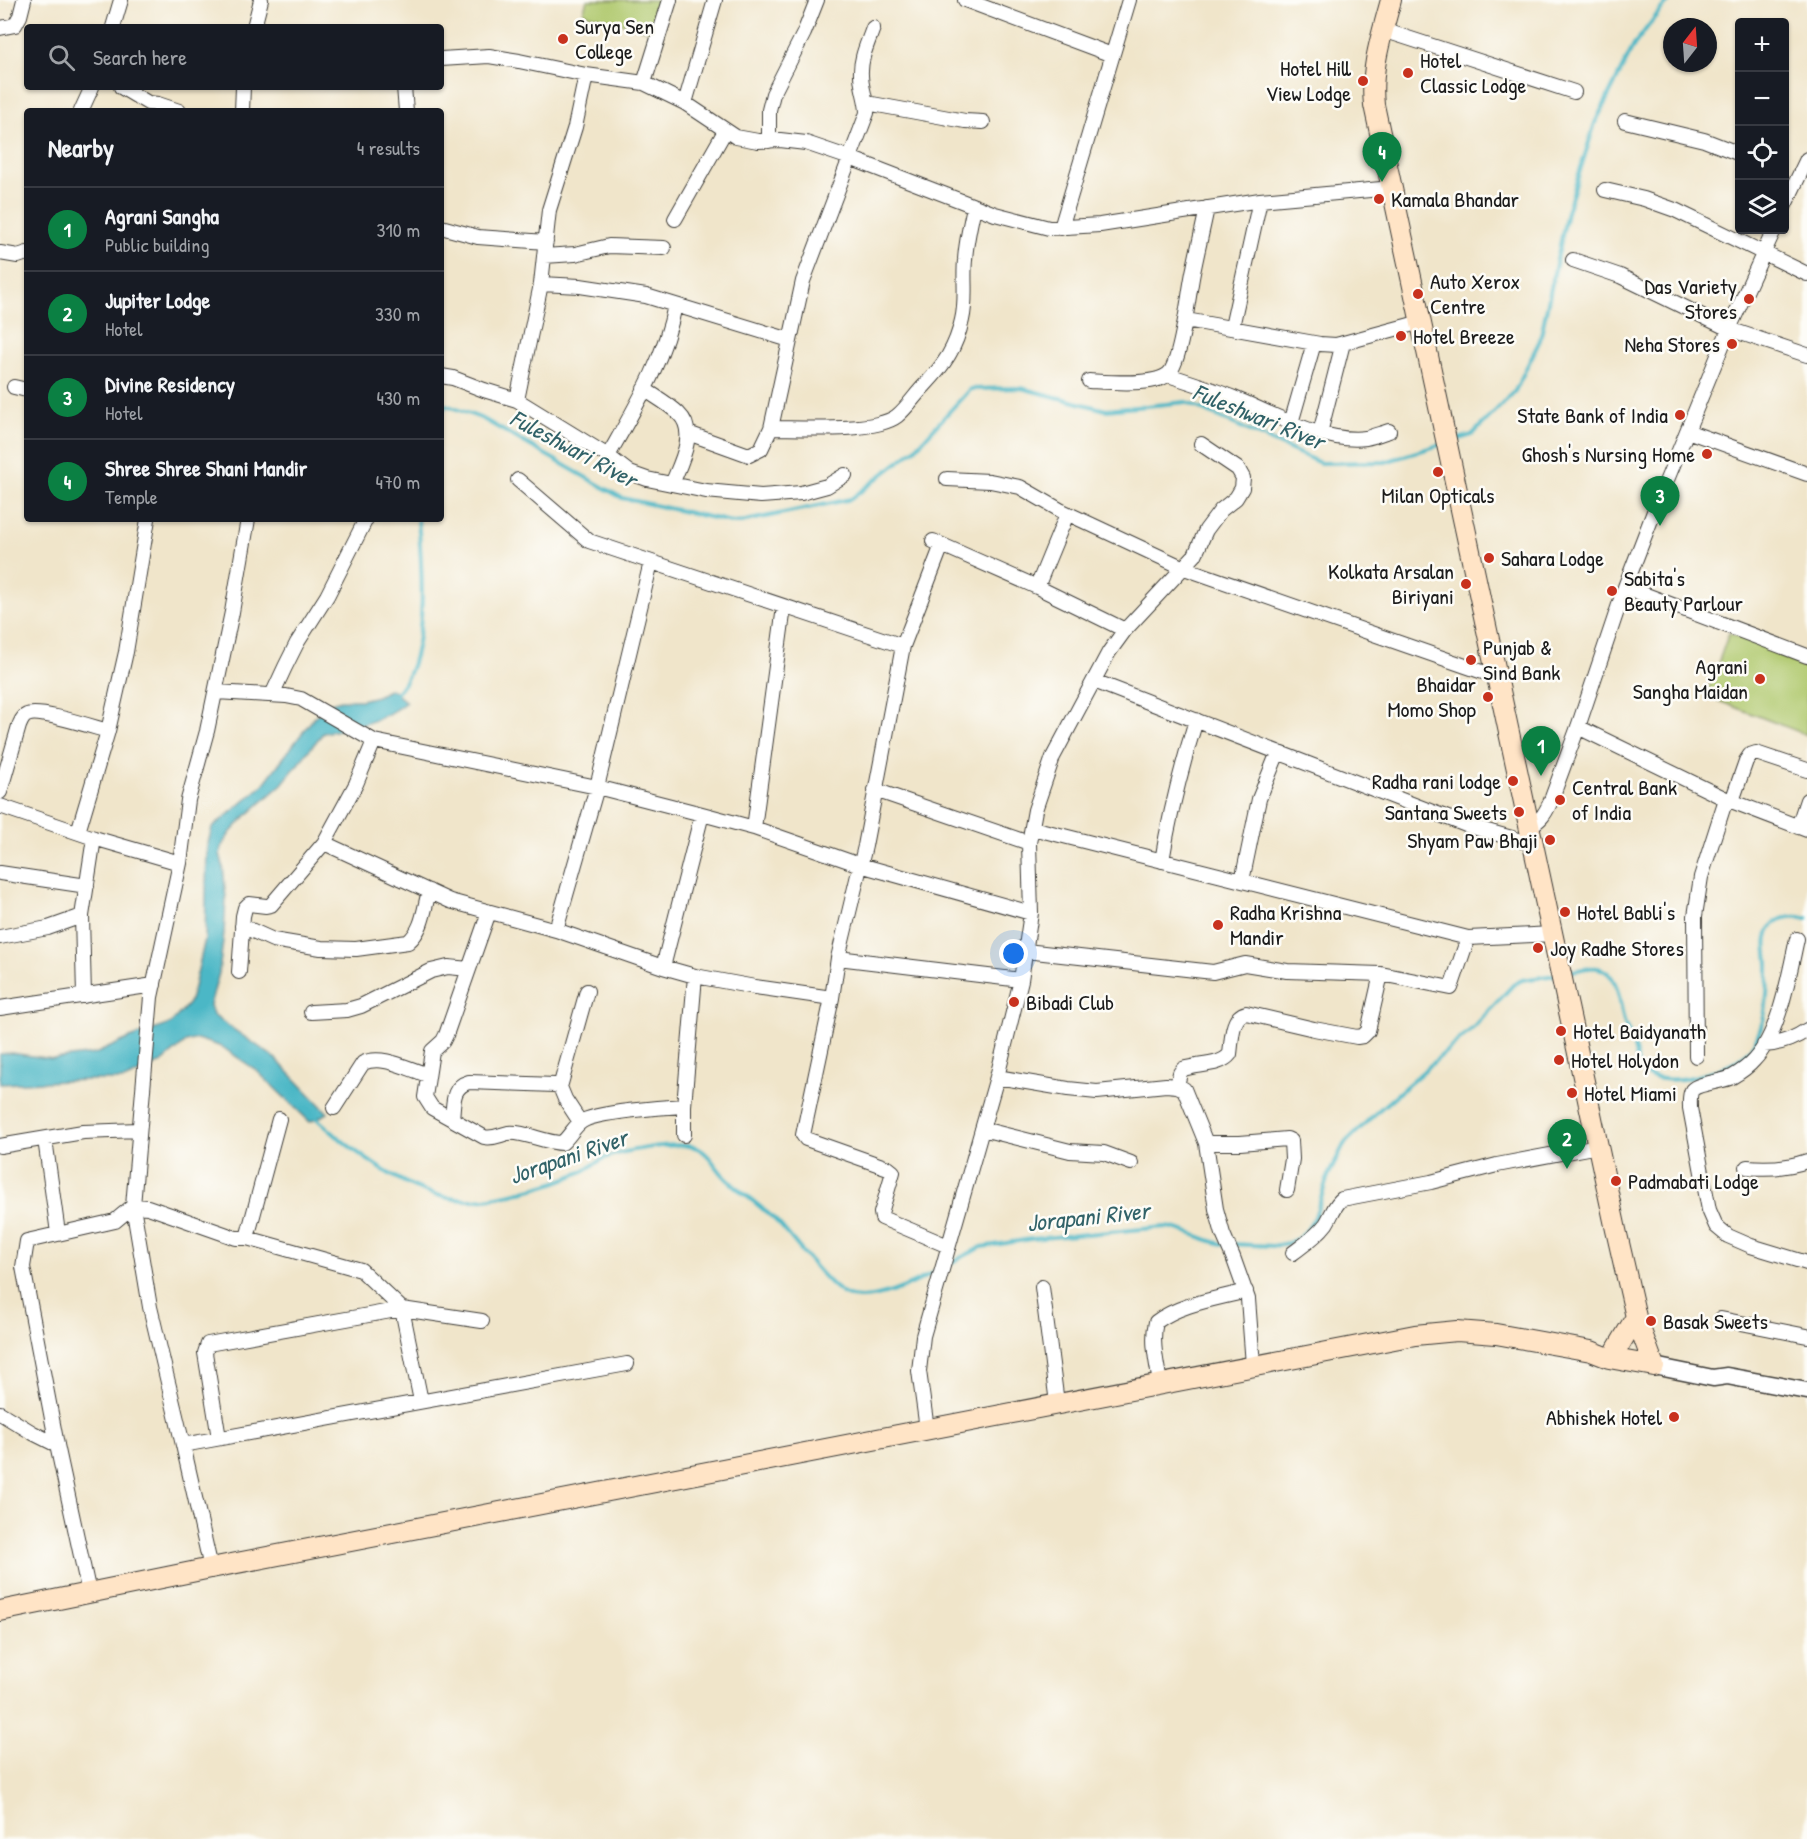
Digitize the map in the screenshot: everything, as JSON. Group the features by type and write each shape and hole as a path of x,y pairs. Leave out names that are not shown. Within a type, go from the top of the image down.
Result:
{"main road":[{"path":"1391,0 1374,71 1373,94 1636,1317 1656,1361"},
{"path":"1617,1349 1636,1317"},
{"path":"0,1611 1057,1403 1436,1332 1486,1333 1591,1351 1609,1358 1656,1361"},
{"path":"1591,1351 1601,1347 1617,1349 1656,1361"}],"street":[{"path":"0,28 15,25 24,0"},
{"path":"114,24 122,0"},
{"path":"256,24 261,0"},
{"path":"644,83 670,0"},
{"path":"685,103 715,0"},
{"path":"769,141 769,110 773,94 804,33 817,0"},
{"path":"965,0 1112,55"},
{"path":"1061,228 1129,0"},
{"path":"688,433 749,455 761,449 771,428 803,281 867,113 860,73 862,58 873,28"},
{"path":"1383,30 1574,92"},
{"path":"444,59 489,56 586,75 644,83 685,103 736,137 748,140 806,143 974,207 1048,228 1100,225 1260,200 1392,188"},
{"path":"517,400 541,285 549,210 574,127 586,75"},
{"path":"82,108 91,90"},
{"path":"125,90 146,107 158,104 170,108"},
{"path":"242,108 243,90"},
{"path":"404,90 406,108"},
{"path":"867,103 965,121 983,122"},
{"path":"1625,121 1704,140 1735,152"},
{"path":"675,219 726,131"},
{"path":"1789,198 1807,159"},
{"path":"1789,174 1798,178"},
{"path":"1605,190 1644,199 1675,210 1807,274"},
{"path":"1232,327 1260,200"},
{"path":"771,428 863,426 880,423 896,417 942,367 953,350 962,320 965,301 966,242 974,207"},
{"path":"1089,381 1136,383 1167,375 1173,368 1186,320 1193,270 1207,208"},
{"path":"444,228 478,237 546,242"},
{"path":"1094,681 1466,825 1531,835 1545,815 1578,727 1625,587 1687,431 1729,329 1772,234"},
{"path":"544,256 575,254 609,246 664,248"},
{"path":"1573,260 1620,276 1729,329 1807,355"},
{"path":"541,285 580,286 646,296 790,340"},
{"path":"608,456 645,389 671,325 675,305"},
{"path":"1186,320 1336,345 1421,322"},
{"path":"1292,423 1314,343"},
{"path":"1320,433 1343,343"},
{"path":"1167,375 1208,388 1320,433 1345,438 1366,438 1389,431"},
{"path":"444,376 517,400 608,456 630,473 647,479 706,491 761,496 801,493 827,486 845,475"},
{"path":"645,389 680,414 687,424 688,433 672,484"},
{"path":"1687,431 1807,474"},
{"path":"927,1429 919,1371 923,1335 997,1077 1021,980 1031,913 1031,836 1035,810 1053,757 1109,652 1125,630 1195,555 1206,530 1221,510 1236,498 1242,488 1243,478 1238,469 1201,444"},
{"path":"947,479 990,481 1020,487 1067,514 1184,568 1497,677"},
{"path":"518,480 589,541 903,646"},
{"path":"1037,587 1067,514"},
{"path":"78,832 108,731 126,652 148,522"},
{"path":"211,1568 150,1307 133,1206 142,1089 153,991 180,863 188,800 216,692 247,522"},
{"path":"272,695 293,651 327,597 364,522"},
{"path":"947,1248 882,1218 881,1213 892,1179 892,1172 888,1168 806,1139 802,1135 832,998 838,958 860,865 903,646 938,543 1037,587 1125,630"},
{"path":"556,930 597,787 651,562"},
{"path":"1625,587 1807,656"},
{"path":"754,828 784,607"},
{"path":"216,692 301,699 374,741 597,787 702,814 754,828 860,865 1031,913"},
{"path":"0,792 19,726 23,717 29,713 43,714 108,731"},
{"path":"1162,861 1174,795 1196,720"},
{"path":"1578,727 1729,800 1802,828 1807,800"},
{"path":"239,972 245,908 249,904 266,906 271,904 324,843 356,784 374,741"},
{"path":"1242,881 1259,799 1278,752"},
{"path":"1696,1056 1696,905 1707,853 1750,755 1756,753 1807,770"},
{"path":"875,790 1031,836 1162,861 1468,938 1554,939"},
{"path":"0,806 94,838 180,863"},
{"path":"663,967 702,814"},
{"path":"84,996 82,916 94,838"},
{"path":"324,843 450,901 556,930 663,967 695,976 832,998"},
{"path":"0,873 87,886"},
{"path":"242,926 273,940 321,948 356,949 408,942 419,930 429,891"},
{"path":"489,912 446,1035 432,1051 425,1097 432,1108 484,1137 500,1137 509,1133 562,1143 580,1122 592,1117 655,1107 684,1106"},
{"path":"0,936 48,928 82,916"},
{"path":"1026,951 1213,972 1245,964 1287,971 1381,974 1451,988 1468,938"},
{"path":"1797,939 1779,1009 1755,1060 1723,1081 1698,1086 1691,1092 1690,1108 1709,1210 1716,1226 1728,1236 1751,1246 1807,1263"},
{"path":"838,958 1021,980"},
{"path":"311,1012 347,1010 431,971 448,967 470,969"},
{"path":"1177,1086 1183,1069 1227,1059 1230,1054 1236,1019 1240,1014 1246,1013 1357,1037 1363,1036 1368,1031 1381,974"},
{"path":"684,1135 684,1106 695,976"},
{"path":"0,1008 84,996 153,991"},
{"path":"580,1122 560,1087 587,991"},
{"path":"1764,1045 1778,1044 1807,1030"},
{"path":"334,1108 363,1063 369,1060 387,1061 428,1075"},
{"path":"997,1077 1097,1092 1166,1085 1184,1089 1206,1143 1216,1209 1223,1234 1246,1291 1253,1365"},
{"path":"452,1119 455,1096 461,1084 469,1082 549,1084 560,1087"},
{"path":"247,1238 279,1119"},
{"path":"982,1129 1070,1151 1104,1153 1131,1163"},
{"path":"0,1146 83,1132 139,1130"},
{"path":"45,1139 58,1233"},
{"path":"1206,1143 1287,1139 1291,1141 1292,1159 1287,1190"},
{"path":"1293,1253 1320,1232 1337,1203 1342,1199 1431,1182 1497,1165 1598,1146"},
{"path":"1747,1167 1790,1167 1807,1161"},
{"path":"89,1593 57,1445 23,1267 27,1240 115,1221 133,1206 148,1207 236,1238 247,1238 361,1270 402,1309 421,1401"},
{"path":"1042,1287 1057,1403"},
{"path":"1160,1383 1154,1330 1156,1322 1162,1317 1191,1305 1246,1291"},
{"path":"219,1438 205,1353 208,1344 402,1309 482,1321"},
{"path":"1721,1319 1807,1336"},
{"path":"1656,1361 1714,1368 1727,1376 1807,1391"},
{"path":"183,1445 627,1364"},
{"path":"0,1413 57,1445"}],"green space":[{"path":"587,0 664,0 654,32 583,13"},
{"name":"Agrani Sangha Maidan","path":"1729,633 1807,661 1807,735 1706,696"}],"water":[{"path":"391,689 406,702 377,719 323,733 282,784 230,833 220,854 226,899 219,973 210,1005 213,1015 275,1058 328,1113 310,1122 256,1070 222,1047 197,1039 186,1042 161,1063 124,1080 0,1084 0,1054 11,1053 53,1059 95,1054 130,1038 170,1024 189,1003 205,939 207,847 212,828 262,786 315,716 331,703 341,700 361,700"}],"waterway":[{"name":"Fuleshwari River","path":"1452,441 1472,435 1515,391 1540,340 1567,212 1595,123 1634,45 1662,8 1671,0"},
{"name":"Fuleshwari River","path":"444,408 446,405 483,419 622,498 736,523 851,499 915,449 970,389 1021,388 1106,410 1186,402 1320,463 1385,462 1442,444"},
{"name":"Fuleshwari River","path":"393,696 405,681 414,661 419,638 422,587 418,522"},
{"name":"Jorapani River","path":"1565,973 1598,968 1611,976 1615,982 1624,1021 1632,1040 1640,1071 1652,1077 1666,1079 1693,1077 1732,1064 1750,1049 1760,1031 1767,997 1766,940 1769,930 1777,921 1788,917 1807,918"},
{"name":"Jorapani River","path":"1231,1244 1273,1246 1299,1238 1315,1217 1328,1176 1345,1143 1379,1110 1473,1028 1513,985 1522,980 1555,975"},
{"name":"Jorapani River","path":"314,1116 365,1158 405,1182 425,1191 467,1200 522,1192 549,1184 585,1170 605,1158 624,1152 662,1146 694,1147 704,1152 726,1178 775,1219 821,1274 846,1295 867,1298 892,1292 936,1271"},
{"name":"Jorapani River","path":"948,1264 982,1247 1031,1239 1165,1227 1223,1244"}],"place":[{"name":"Surya Sen College","path":"563,39"},
{"name":"Hotel Classic Lodge","path":"1408,73"},
{"name":"Hotel Hill View Lodge","path":"1363,81"},
{"name":"Shree Shree Shani Mandir","path":"1382,182"},
{"name":"Kamala Bhandar","path":"1379,199"},
{"name":"Auto Xerox Centre","path":"1418,294"},
{"name":"Das Variety Stores","path":"1749,299"},
{"name":"Hotel Breeze","path":"1401,336"},
{"name":"Neha Stores","path":"1732,344"},
{"name":"State Bank of India","path":"1680,415"},
{"name":"Ghosh's Nursing Home","path":"1707,454"},
{"name":"Milan Opticals","path":"1438,472"},
{"name":"Divine Residency","path":"1660,526"},
{"name":"Sahara Lodge","path":"1489,558"},
{"name":"Kolkata Arsalan Biriyani","path":"1466,584"},
{"name":"Sabita's Beauty Parlour","path":"1612,591"},
{"name":"Punjab & Sind Bank","path":"1471,660"},
{"name":"Agrani Sangha Maidan","path":"1760,679"},
{"name":"Bhaidar Momo Shop","path":"1488,697"},
{"name":"Agrani Sangha","path":"1541,776"},
{"name":"Radha rani lodge","path":"1513,781"},
{"name":"Central Bank of India","path":"1560,800"},
{"name":"Santana Sweets","path":"1519,812"},
{"name":"Shyam Paw Bhaji","path":"1550,840"},
{"name":"Hotel Babli's","path":"1565,912"},
{"name":"Radha Krishna Mandir","path":"1218,925"},
{"name":"Joy Radhe Stores","path":"1538,948"},
{"name":"Bibadi Club","path":"1014,1002"},
{"name":"Hotel Baidyanath","path":"1561,1031"},
{"name":"Hotel Holydon","path":"1559,1060"},
{"name":"Hotel Miami","path":"1572,1093"},
{"name":"Jupiter Lodge","path":"1567,1169"},
{"name":"Padmabati Lodge","path":"1616,1181"},
{"name":"Basak Sweets","path":"1651,1321"},
{"name":"Abhishek Hotel","path":"1674,1417"}]}
